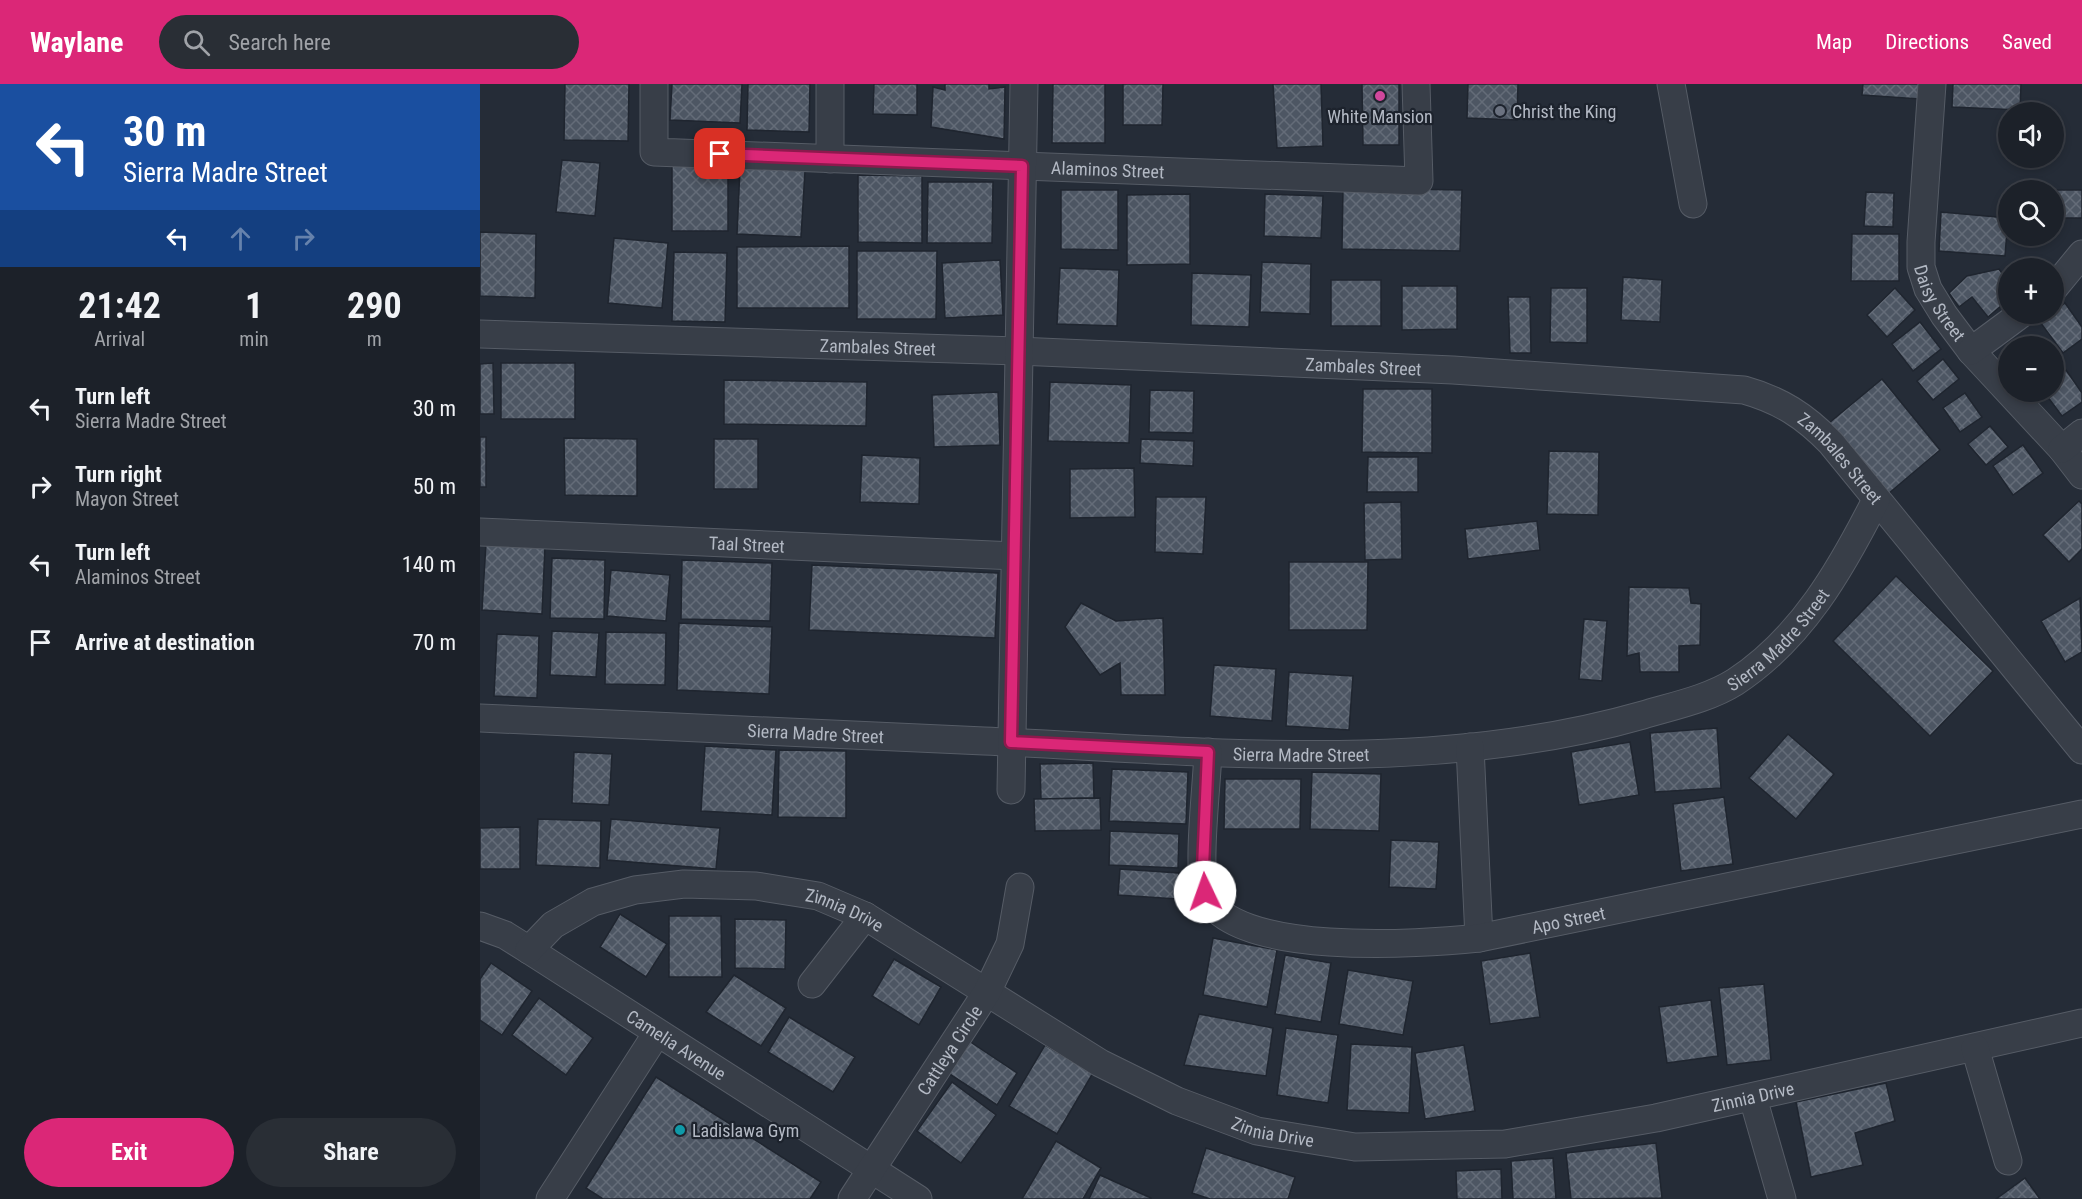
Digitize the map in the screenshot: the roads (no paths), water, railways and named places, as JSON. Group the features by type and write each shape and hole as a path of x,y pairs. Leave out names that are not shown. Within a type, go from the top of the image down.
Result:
{"street":[{"name":"Alaminos Street","path":"654,84 654,152 1419,181 1416,84"},
{"path":"830,84 830,159"},
{"path":"1011,790 1024,84"},
{"path":"1671,84 1693,204"},
{"name":"Daisy Street","path":"1932,84 1921,267 1928,289 1971,351 2072,441 2082,474"},
{"path":"2064,276 2082,254"},
{"path":"1971,351 2007,324"},
{"name":"Zambales Street","path":"480,334 1018,351 1453,370 1744,390 1770,397 1810,422 2082,750"},
{"name":"Sierra Madre Street","path":"480,718 1208,752 1398,752 1546,739 1683,703 1733,684 1768,656 1808,616 1843,564 1876,500"},
{"name":"Taal Street","path":"480,532 1015,556"},
{"path":"1470,747 1479,938"},
{"name":"Apo Street","path":"1208,752 1203,868 1205,892 1214,911 1230,920 1263,932 1357,945 1398,945 1479,938 2082,814"},
{"name":"Zinnia Drive","path":"529,950 554,925 593,902 636,890 684,884 756,885 818,896 865,916 1100,1063 1177,1101 1257,1131 1355,1147 1505,1144 1656,1118 1753,1098 2082,1023"},
{"name":"Cattleya Circle","path":"852,1199 987,992 1010,944 1020,887"},
{"path":"812,984 865,916"},
{"name":"Camelia Avenue","path":"480,926 505,935 869,1170 918,1199"},
{"path":"550,1199 657,1033"},
{"path":"1976,1048 2008,1161"},
{"path":"1753,1098 1782,1199"}],"place":[{"name":"White Mansion","path":"1380,96"},
{"name":"Christ the King","path":"1500,111"},
{"name":"Ladislawa Gym","path":"680,1130"}]}
